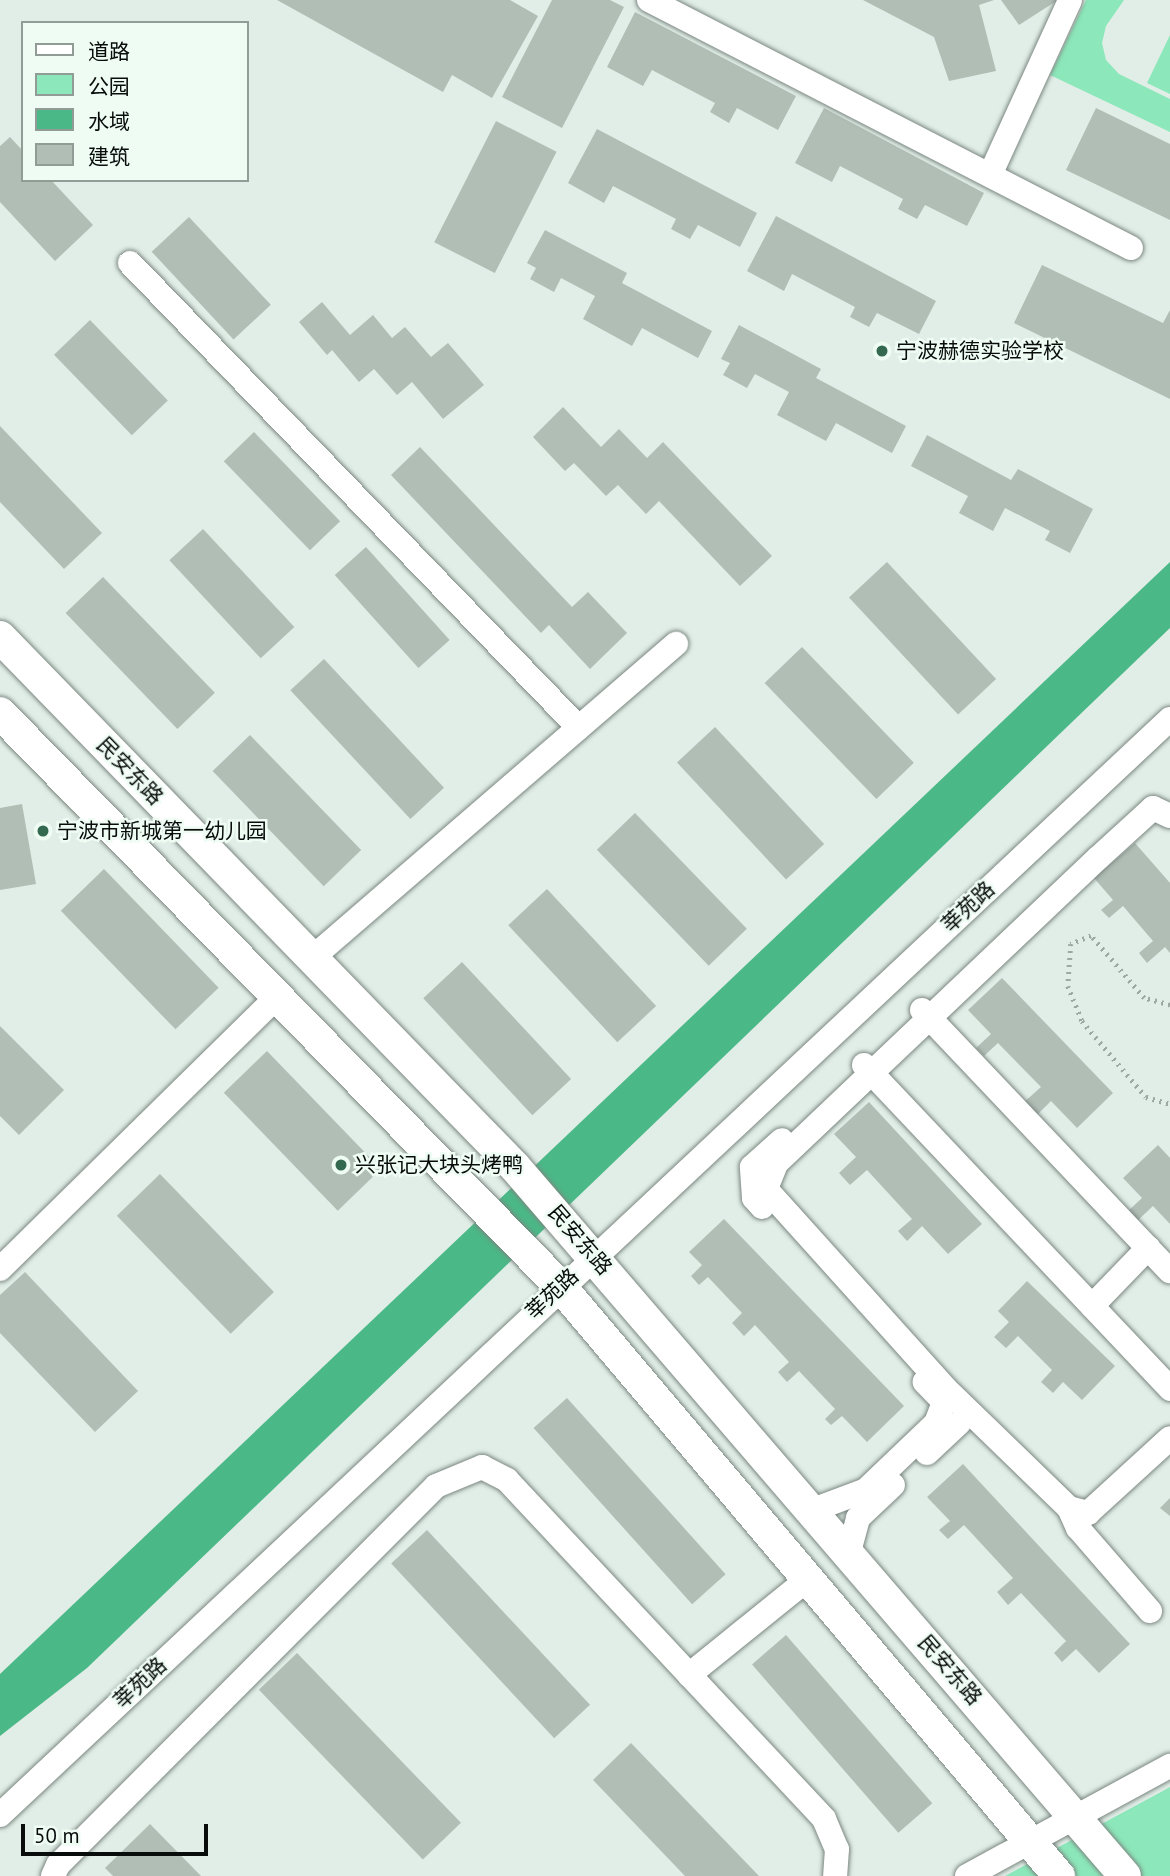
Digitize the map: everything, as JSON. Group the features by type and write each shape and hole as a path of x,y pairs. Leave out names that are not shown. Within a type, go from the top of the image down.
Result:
{"main road":[{"name":"民安东路","path":"0,637 515,1167 568,1225 1125,1876"},
{"path":"0,713 475,1196 560,1286 1059,1876"}],"street":[{"path":"649,0 1131,248"},
{"path":"990,175 1070,0"},
{"path":"130,264 579,728"},
{"path":"312,958 676,644"},
{"name":"莘苑路","path":"0,1815 560,1286 1170,719"},
{"path":"1150,1611 1074,1518 945,1388 766,1189 776,1164 868,1069 1157,793 1170,799"},
{"path":"926,1014 1153,808 1170,816"},
{"path":"0,1269 278,996"},
{"path":"926,1014 1170,1271"},
{"path":"868,1069 1170,1389"},
{"path":"868,1069 752,1167 754,1198 944,1402 959,1423 1074,1518 1096,1523 1170,1453"},
{"path":"1092,1306 1148,1248"},
{"path":"813,1510 866,1490 936,1423 944,1402"},
{"path":"849,1552 858,1518 959,1423"},
{"path":"1074,1518 1088,1513 1170,1438"},
{"path":"53,1876 58,1865 427,1496 466,1470 482,1467 507,1480 824,1819 837,1849 835,1876"},
{"path":"689,1675 808,1579"},
{"path":"967,1876 1170,1766"}],"path":[{"path":"1170,1005 1144,998 1091,936 1071,944 1068,986 1082,1021 1146,1097 1170,1104"}],"green space":[{"path":"1086,0 1124,0 1106,26 1102,43 1106,60 1119,74 1170,99 1170,132 1050,75"},
{"path":"1170,35 1170,94 1147,83"},
{"path":"1170,1787 1170,1876 1005,1876 1161,1792"}],"water":[{"path":"1170,562 1170,628 87,1668 0,1736 0,1674"}],"building":[{"path":"277,0 510,0 538,16 492,98 452,75 443,92"},
{"path":"552,0 610,0 624,7 562,128 502,97"},
{"path":"863,0 994,0 979,5 996,71 949,81 934,37"},
{"path":"1001,0 1058,0 1019,25"},
{"path":"635,12 796,96 778,130 737,108 729,123 710,112 715,103 652,70 643,86 607,67"},
{"path":"824,108 984,193 967,226 925,205 917,219 898,209 903,199 840,166 832,182 795,163"},
{"path":"1096,108 1170,144 1170,220 1066,170"},
{"path":"496,121 557,152 495,273 434,242"},
{"path":"597,129 757,213 740,247 698,225 690,239 671,229 676,219 613,186 604,203 568,183"},
{"path":"10,137 21,149 21,182 53,182 93,225 55,261 0,202 0,146"},
{"path":"776,216 936,301 919,334 877,313 869,327 850,317 855,307 792,274 784,291 747,271"},
{"path":"189,217 271,305 234,340 152,252"},
{"path":"545,230 627,273 622,283 712,331 698,358 642,328 632,346 583,319 595,296 561,278 554,292 530,279 536,268 527,263"},
{"path":"1042,265 1163,323 1170,310 1170,399 1014,323"},
{"path":"322,302 350,335 373,315 392,338 405,327 431,357 448,343 484,385 443,419 412,382 397,395 374,369 359,382 332,350 327,355 299,322"},
{"path":"90,320 168,401 132,435 54,355"},
{"path":"739,325 821,369 816,378 906,426 892,453 836,423 826,441 777,415 789,392 755,374 747,388 723,375 730,363 721,359"},
{"path":"563,407 601,447 619,429 647,458 663,442 772,556 740,586 659,501 646,514 618,485 606,496 574,463 565,471 533,437"},
{"path":"0,426 102,533 64,569 0,502"},
{"path":"254,432 340,521 310,550 224,461"},
{"path":"927,435 1011,480 1018,469 1093,509 1070,553 1045,540 1050,531 1005,508 993,531 959,513 968,496 911,466"},
{"path":"420,447 572,607 588,592 627,633 590,669 549,625 541,633 391,475"},
{"path":"203,529 294,627 261,658 169,560"},
{"path":"366,547 450,640 418,668 335,575"},
{"path":"887,562 996,679 958,714 849,597"},
{"path":"103,577 215,693 177,729 66,613"},
{"path":"802,647 914,763 876,799 765,683"},
{"path":"324,659 444,788 410,819 290,690"},
{"path":"715,727 824,844 786,879 677,762"},
{"path":"250,735 361,850 324,886 213,771"},
{"path":"22,804 36,884 0,890 0,808"},
{"path":"635,813 747,929 709,966 597,850"},
{"path":"1135,843 1170,883 1170,953 1165,947 1147,963 1139,953 1153,941 1123,906 1109,918 1101,910 1113,900 1094,878"},
{"path":"104,869 219,988 175,1029 61,911"},
{"path":"547,889 656,1006 617,1042 508,925"},
{"path":"462,962 571,1079 532,1115 423,998"},
{"path":"1002,978 1113,1093 1077,1128 1051,1101 1035,1117 1022,1104 1041,1087 998,1043 984,1056 976,1048 991,1034 968,1010"},
{"path":"0,1026 64,1090 19,1135 0,1116"},
{"path":"267,1051 381,1169 338,1211 224,1093"},
{"path":"869,1102 982,1224 948,1254 922,1226 907,1241 898,1231 912,1219 867,1170 850,1185 839,1173 856,1157 834,1134"},
{"path":"1158,1145 1170,1158 1170,1224 1153,1206 1136,1222 1127,1212 1142,1198 1123,1178"},
{"path":"160,1174 274,1292 231,1334 117,1216"},
{"path":"724,1219 904,1406 867,1442 842,1416 831,1425 825,1419 835,1409 799,1371 787,1382 778,1372 789,1362 755,1325 744,1336 732,1323 742,1313 708,1277 699,1285 691,1276 702,1265 689,1252"},
{"path":"25,1272 138,1391 95,1432 0,1333 0,1295"},
{"path":"1027,1281 1115,1366 1082,1400 1063,1382 1053,1393 1041,1382 1052,1370 1018,1336 1006,1348 994,1337 1009,1322 998,1311"},
{"path":"567,1398 726,1574 692,1604 534,1428"},
{"path":"963,1464 1130,1644 1099,1673 1076,1649 1062,1662 1054,1653 1066,1641 1021,1593 1008,1605 997,1592 1013,1578 964,1525 948,1539 939,1530 950,1521 927,1497"},
{"path":"1170,1498 1170,1516 1160,1508"},
{"path":"427,1530 590,1705 554,1738 391,1563"},
{"path":"786,1635 932,1803 898,1833 752,1665"},
{"path":"297,1653 461,1823 423,1860 259,1690"},
{"path":"631,1743 759,1876 685,1876 593,1780"},
{"path":"150,1824 201,1876 113,1876 105,1868"}],"place":[{"name":"宁波赫德实验学校","path":"882,351"},
{"name":"宁波市新城第一幼儿园","path":"43,831"},
{"name":"兴张记大块头烤鸭","path":"341,1165"}]}
